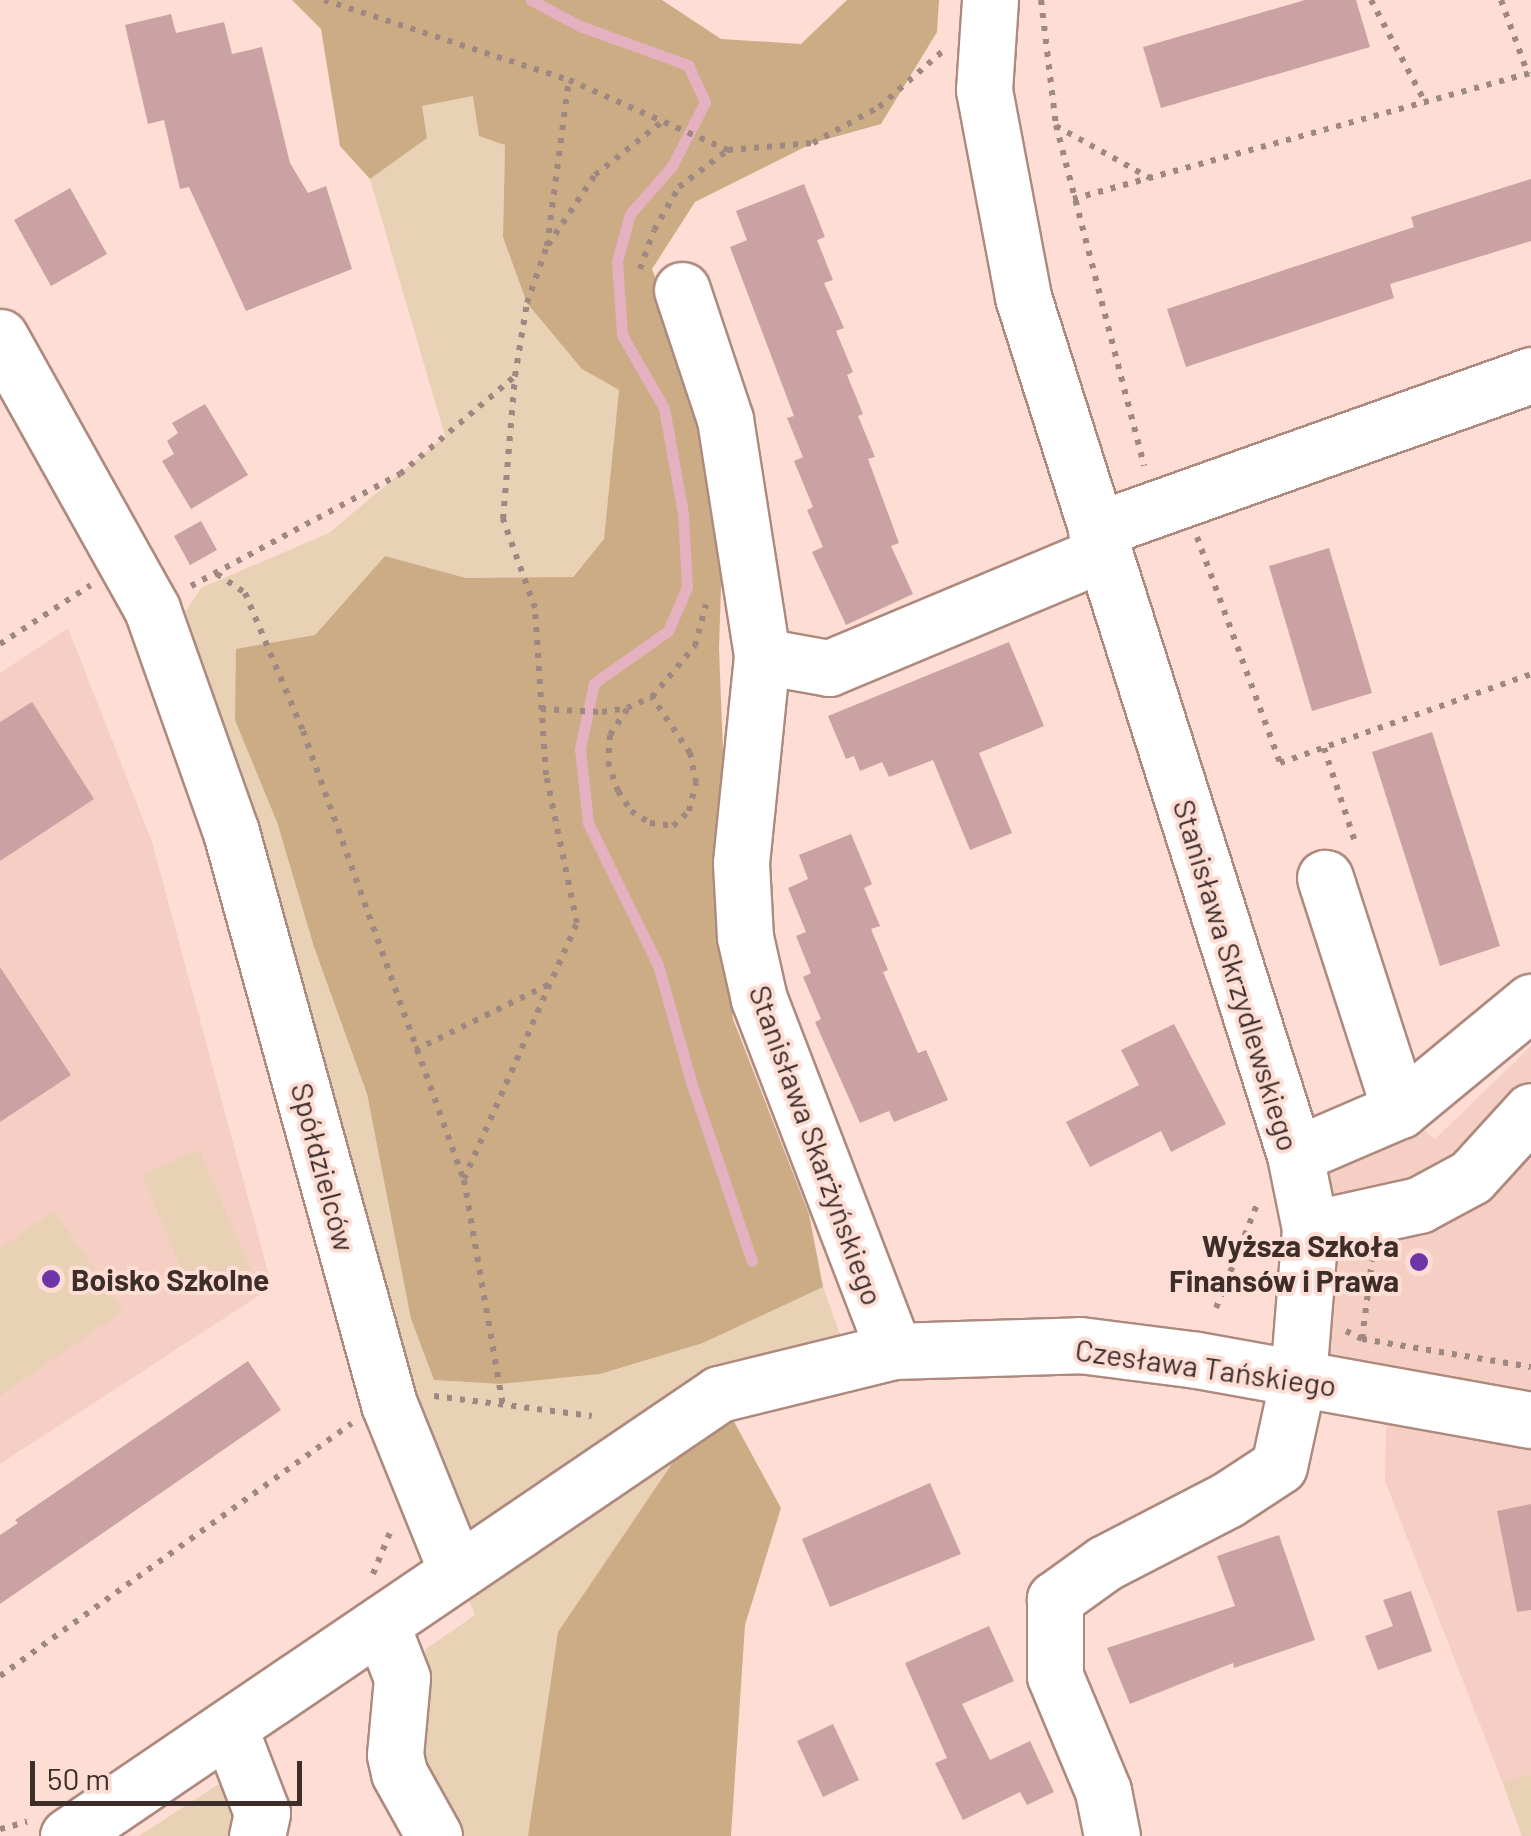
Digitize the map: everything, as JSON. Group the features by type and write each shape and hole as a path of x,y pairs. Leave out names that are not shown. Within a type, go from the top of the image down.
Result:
{"street":[{"name":"Stanisława Skrzydlewskiego","path":"974,21 1022,297 1295,1156 1310,1229 1298,1379 1279,1466 1227,1500 1105,1563 1055,1599 1055,1676 1103,1791 1112,1836"},
{"name":"Stanisława Skarżyńskiego","path":"682,290 725,420 762,656 741,863 745,937 759,999 894,1351"},
{"name":"Spółdzielców","path":"0,337 152,609 232,832 389,1404 456,1570"},
{"path":"762,656 828,668 1100,542 1170,503 1531,375"},
{"path":"1325,878 1400,1110"},
{"path":"1295,1156 1400,1110 1531,1002"},
{"path":"1310,1229 1419,1205 1471,1177 1531,1111"},
{"name":"Czesława Tańskiego","path":"456,1570 719,1394 894,1351 1080,1346 1197,1360 1531,1420"},
{"path":"51,1826 230,1726 374,1605 456,1570"},
{"path":"374,1605 402,1678 396,1755 399,1773 434,1836"},
{"path":"230,1726 262,1813 257,1836"}],"path":[{"path":"324,0 569,80 728,150 813,143 879,107 974,21"},
{"path":"1041,0 1056,125 1137,446 1170,503 1280,763 1531,674"},
{"path":"1371,0 1426,104"},
{"path":"1073,198 1530,74 1502,0"},
{"path":"464,1180 577,922 546,775 535,608 503,518 515,376 527,303 547,246 569,80"},
{"path":"547,246 595,176 665,122"},
{"path":"1056,125 1151,178"},
{"path":"186,588 400,474 515,376"},
{"path":"0,644 126,560"},
{"path":"216,574 246,594 302,731 464,1180 503,1405"},
{"path":"541,709 602,712 627,708 652,696 695,646"},
{"path":"627,708 610,736 608,762 618,791 631,811 650,823 673,826 689,811 696,784 690,753 652,696"},
{"path":"414,1050 551,983"},
{"path":"1362,1339 1368,1290"},
{"path":"1340,1314 1346,1331 1362,1339 1531,1367"},
{"path":"416,1394 592,1416"},
{"path":"0,1676 356,1419 364,1436"},
{"path":"374,1605 391,1529 388,1514"},
{"path":"0,1829 51,1826"}],"shaded area":[{"path":"292,0 662,0 721,39 801,44 847,0 939,0 937,32 881,124 813,143 695,202 652,269 698,390 724,496 719,648 724,777 719,907 733,1019 809,1214 823,1287 703,1343 600,1374 500,1384 434,1380 411,1319 367,1094 314,947 277,822 235,720 236,649 315,635 385,556 466,578 573,577 604,539 619,390 582,369 527,303 503,237 505,145 479,136 473,96 422,106 427,138 370,179 340,146 321,29"},
{"path":"473,96 505,144 503,237 582,369 619,390 604,540 572,577 466,578 385,556 315,635 236,650 277,822 314,947 367,1094 411,1319 434,1380 500,1384 600,1374 703,1343 823,1287 850,1362 719,1394 558,1632 528,1836 445,1836 415,1774 426,1649 475,1615 389,1404 231,832 186,611 201,588 329,533 445,436 370,179 426,138 422,106"},
{"path":"68,628 152,842 272,1287 0,1464 0,673"},
{"name":"Wyższa Szkoła Finansów i Prawa","path":"1531,1046 1531,1775 1502,1781 1385,1481 1387,1394 1298,1379 1295,1155 1400,1110 1435,1139"},
{"path":"199,1150 251,1270 192,1295 142,1174"},
{"name":"Boisko Szkolne","path":"54,1211 123,1311 0,1396 0,1248"},
{"path":"719,1394 781,1508 745,1625 731,1836 528,1836 558,1632"},
{"path":"1531,1775 1531,1836 1522,1836 1502,1781"},
{"path":"219,1784 233,1806 236,1836 139,1836"}],"building":[{"path":"1305,0 1356,0 1370,47 1161,108 1143,47"},
{"path":"171,14 176,33 224,22 232,54 262,47 290,163 308,193 326,186 352,269 246,311 189,187 180,189 164,120 148,124 125,25"},
{"path":"1531,179 1531,241 1390,284 1394,298 1186,367 1167,309 1414,227 1411,217"},
{"path":"804,184 825,237 817,240 833,280 824,283 844,328 836,331 853,372 847,375 863,414 858,416 875,457 868,459 899,543 891,546 913,594 846,625 812,552 823,547 807,510 813,507 794,461 803,457 787,418 794,416 730,247 747,240 736,211"},
{"path":"70,188 107,254 51,286 14,220"},
{"path":"205,404 248,475 191,509 162,461 174,454 167,441 178,433 172,423"},
{"path":"201,521 217,550 190,565 174,536"},
{"path":"1329,548 1372,693 1312,711 1269,566"},
{"path":"1009,642 1044,726 979,753 1012,833 970,850 933,760 889,777 882,762 860,771 854,756 846,759 828,716"},
{"path":"32,702 94,799 0,861 0,722"},
{"path":"1432,732 1500,946 1440,966 1372,752"},
{"path":"851,834 872,884 864,888 880,926 871,929 888,970 883,972 918,1053 926,1050 948,1100 894,1122 889,1111 860,1123 815,1022 821,1019 803,977 811,973 796,936 806,932 788,888 808,879 799,855"},
{"path":"0,967 71,1075 0,1122"},
{"path":"1174,1024 1226,1124 1171,1152 1161,1131 1090,1167 1066,1122 1139,1085 1121,1050"},
{"path":"248,1361 281,1410 0,1604 0,1535 18,1523 15,1520"},
{"path":"930,1483 961,1554 830,1607 802,1539"},
{"path":"1531,1504 1531,1610 1517,1612 1497,1511"},
{"path":"1279,1535 1315,1640 1234,1668 1233,1663 1130,1704 1107,1648 1235,1606 1217,1556"},
{"path":"1411,1591 1432,1651 1378,1670 1365,1636 1393,1626 1383,1600"},
{"path":"989,1626 1014,1681 962,1704 990,1760 1030,1741 1054,1792 1027,1805 1020,1792 963,1820 935,1763 947,1758 905,1663"},
{"path":"833,1724 859,1780 823,1797 797,1741"}],"waterway":[{"path":"531,0 580,26 688,65 705,102 672,166 630,214 617,261 622,335 664,408 683,514 687,587 668,631 594,683 580,749 588,823 658,965 691,1082 752,1261"}],"place":[{"name":"Wyższa Szkoła Finansów i Prawa","path":"1419,1262"},
{"name":"Boisko Szkolne","path":"51,1279"}]}
